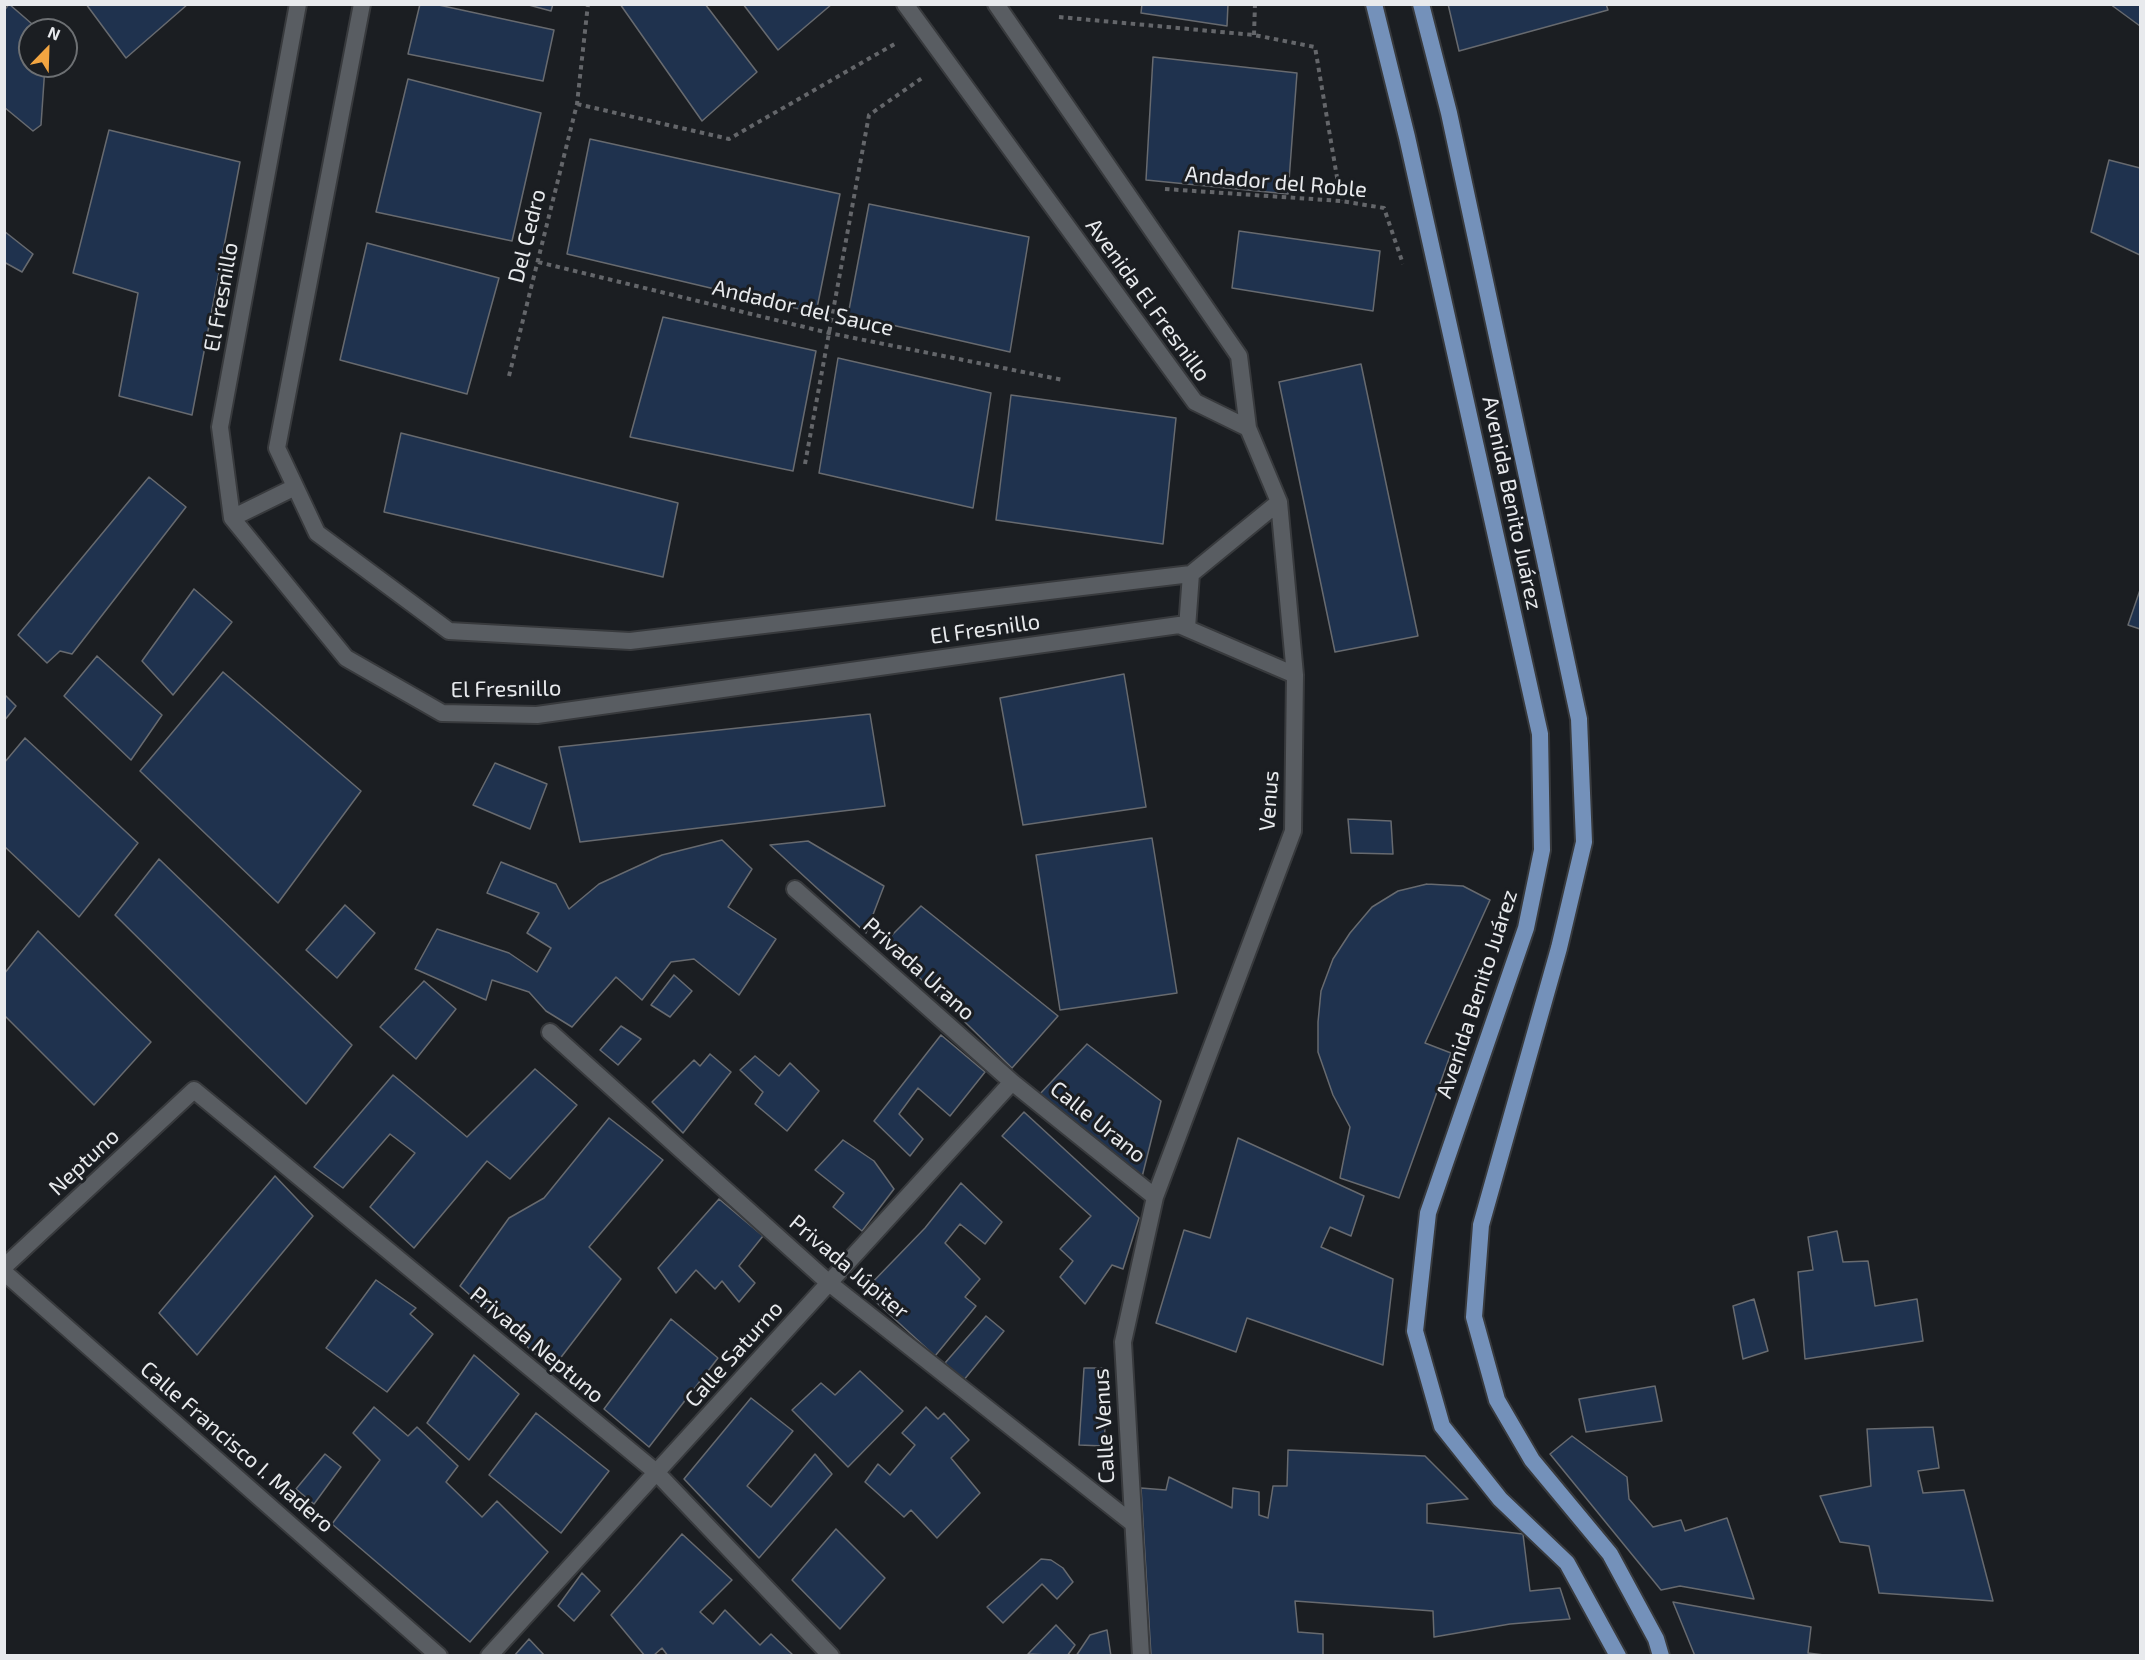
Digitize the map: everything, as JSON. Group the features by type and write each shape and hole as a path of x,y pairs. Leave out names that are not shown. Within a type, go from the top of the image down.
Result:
{"main road":[{"name":"Avenida Benito Juárez","path":"1374,4 1407,137 1540,734 1542,850 1526,928 1428,1213 1415,1331 1442,1426 1500,1499 1567,1563 1618,1656"},
{"name":"Avenida Benito Juárez","path":"1421,4 1449,113 1579,719 1584,842 1559,948 1481,1225 1474,1317 1497,1400 1532,1460 1610,1554 1656,1639 1661,1656"}],"street":[{"name":"El Fresnillo","path":"298,4 220,427 232,518 346,658 442,713 537,715 1179,625 1295,675"},
{"name":"El Fresnillo","path":"362,4 277,448 317,533 449,631 630,641 1191,574"},
{"name":"Avenida El Fresnillo","path":"905,4 1195,402 1248,428"},
{"name":"Avenida El Fresnillo","path":"996,4 1239,356 1248,428"},
{"name":"Venus","path":"1155,1197 1293,831 1295,675 1279,502 1248,428"},
{"path":"232,518 295,487"},
{"path":"1187,628 1191,574 1279,502"},
{"name":"Privada Urano","path":"795,889 1012,1082"},
{"name":"Privada Júpiter","path":"550,1032 829,1282 1131,1522"},
{"name":"Calle Urano","path":"1012,1082 1155,1197"},
{"name":"Calle Saturno","path":"489,1656 1012,1082"},
{"name":"Neptuno","path":"4,1270 194,1090"},
{"name":"Privada Neptuno","path":"194,1090 656,1472 831,1656"},
{"name":"Calle Venus","path":"1141,1656 1131,1522 1123,1342 1155,1197"},
{"name":"Calle Francisco I. Madero","path":"4,1270 439,1656"}],"path":[{"name":"Del Cedro","path":"509,376 577,104 588,4"},
{"path":"1254,35 1255,4"},
{"path":"1059,17 1254,35 1315,47 1341,201"},
{"path":"577,104 729,139 921,29"},
{"path":"805,464 869,115 946,60"},
{"name":"Andador del Roble","path":"1165,189 1341,201 1384,208"},
{"name":"Andador del Sauce","path":"538,262 829,333 1063,380"}],"building":[{"path":"9,4 25,18 18,18 18,78 44,78 41,125 33,131 4,107 4,11"},
{"path":"86,4 188,4 126,58"},
{"path":"420,4 434,4 554,30 543,81 408,54"},
{"path":"525,4 553,4 551,11"},
{"path":"620,4 705,4 757,72 702,121"},
{"path":"743,4 832,4 778,50"},
{"path":"1142,4 1228,4 1227,26 1141,13"},
{"path":"1448,4 1606,4 1608,10 1459,51"},
{"path":"2110,4 2140,4 2140,26"},
{"path":"1153,57 1297,73 1288,194 1146,180"},
{"path":"408,79 541,113 512,241 376,212"},
{"path":"109,130 240,162 192,415 119,396 138,293 73,273"},
{"path":"590,139 840,194 816,313 567,254"},
{"path":"2109,160 2140,168 2140,255 2091,232"},
{"path":"869,204 1029,237 1010,352 848,315"},
{"path":"4,231 33,254 22,272 4,262"},
{"path":"1239,231 1380,251 1373,311 1232,288"},
{"path":"367,243 499,278 467,394 340,360"},
{"path":"663,317 816,351 793,471 630,437"},
{"path":"838,358 991,393 973,508 819,473"},
{"path":"1361,364 1418,636 1335,652 1279,382"},
{"path":"1011,395 1176,418 1163,544 996,520"},
{"path":"401,433 678,503 663,577 384,512"},
{"path":"149,477 186,507 72,654 60,651 47,663 18,635"},
{"path":"194,589 232,622 173,695 142,661"},
{"path":"2140,590 2140,629 2128,625"},
{"path":"97,656 162,715 131,760 64,696"},
{"path":"223,672 361,791 278,903 140,771"},
{"path":"1124,674 1146,807 1023,825 1000,698"},
{"path":"4,694 16,706 4,721"},
{"path":"870,714 885,806 580,842 559,747"},
{"path":"25,738 138,843 79,917 4,846 4,763"},
{"path":"495,763 547,784 530,829 473,805"},
{"path":"1348,819 1391,821 1393,854 1351,853"},
{"path":"1152,838 1177,993 1060,1010 1036,855"},
{"path":"722,840 752,869 728,907 776,939 739,995 694,959 671,962 642,1000 616,977 572,1027 546,1011 529,992 492,980 486,1000 415,969 437,929 509,953 537,972 551,948 527,933 539,913 487,893 501,862 556,884 569,909 599,884 662,855"},
{"path":"808,841 884,886 866,933 770,845"},
{"path":"159,859 352,1045 306,1104 115,915"},
{"path":"1427,884 1463,886 1490,900 1425,1043 1451,1053 1399,1198 1340,1178 1350,1127 1333,1095 1318,1052 1318,1022 1321,991 1333,959 1350,933 1372,907 1398,891"},
{"path":"345,905 375,933 337,978 306,950"},
{"path":"921,906 1058,1016 1012,1068 884,943"},
{"path":"38,931 151,1042 94,1105 4,1015 4,974"},
{"path":"674,975 692,991 670,1017 651,1005"},
{"path":"424,981 456,1009 416,1059 380,1027"},
{"path":"621,1026 641,1039 618,1065 600,1050"},
{"path":"941,1035 985,1072 950,1116 918,1088 899,1114 923,1139 910,1156 874,1121"},
{"path":"1087,1044 1161,1101 1141,1181 1038,1096"},
{"path":"710,1054 731,1072 683,1133 652,1102 694,1060 700,1066"},
{"path":"755,1056 779,1076 790,1063 819,1091 787,1131 755,1104 763,1092 740,1070"},
{"path":"535,1069 577,1105 510,1179 487,1161 414,1248 370,1207 415,1153 390,1134 343,1188 314,1167 393,1075 467,1137"},
{"path":"1024,1112 1139,1218 1123,1269 1112,1265 1085,1304 1060,1277 1073,1261 1060,1249 1091,1216 1002,1136"},
{"path":"609,1118 663,1160 589,1247 621,1279 552,1369 460,1286 509,1218 544,1198"},
{"path":"1238,1138 1364,1196 1351,1236 1330,1227 1321,1247 1393,1279 1383,1365 1247,1318 1236,1352 1156,1323 1184,1230 1210,1238"},
{"path":"843,1140 874,1161 894,1189 862,1231 833,1207 844,1193 815,1170"},
{"path":"275,1176 313,1216 197,1355 159,1313"},
{"path":"961,1183 1002,1222 985,1244 960,1224 945,1243 980,1279 965,1297 976,1306 935,1356 864,1291 925,1228"},
{"path":"719,1199 763,1236 739,1266 755,1283 739,1302 722,1281 715,1289 696,1270 676,1293 658,1268"},
{"path":"1837,1231 1843,1262 1868,1261 1875,1306 1917,1299 1923,1341 1805,1359 1798,1272 1813,1270 1808,1237"},
{"path":"376,1280 416,1308 410,1314 433,1334 387,1392 326,1348"},
{"path":"1754,1299 1768,1351 1743,1359 1733,1306"},
{"path":"986,1316 1004,1331 963,1381 945,1363"},
{"path":"671,1319 718,1358 649,1447 604,1409"},
{"path":"474,1355 519,1394 469,1460 427,1423"},
{"path":"1084,1368 1108,1368 1104,1446 1079,1445"},
{"path":"860,1371 903,1411 848,1467 792,1410 821,1383 835,1395"},
{"path":"1655,1386 1662,1421 1586,1432 1579,1399"},
{"path":"751,1398 793,1431 747,1486 771,1507 815,1454 832,1474 759,1558 684,1479"},
{"path":"374,1407 408,1436 417,1427 458,1466 446,1482 482,1517 497,1501 548,1552 470,1642 332,1524 380,1460 353,1433"},
{"path":"926,1407 938,1419 944,1413 969,1440 951,1458 980,1493 937,1538 911,1510 904,1517 865,1482 878,1464 890,1475 915,1445 902,1433"},
{"path":"536,1413 609,1471 561,1533 489,1475"},
{"path":"1933,1427 1939,1468 1918,1471 1923,1493 1964,1490 1993,1601 1879,1593 1869,1546 1840,1542 1820,1496 1871,1486 1867,1429"},
{"path":"1572,1436 1627,1477 1629,1499 1653,1527 1681,1520 1685,1531 1727,1518 1754,1599 1680,1586 1661,1590 1550,1454"},
{"path":"1288,1450 1425,1456 1468,1499 1427,1504 1427,1523 1523,1534 1530,1591 1560,1588 1570,1619 1510,1624 1434,1637 1433,1611 1295,1601 1298,1632 1323,1634 1323,1656 1151,1656 1141,1488 1166,1490 1169,1477 1232,1508 1233,1488 1259,1492 1259,1515 1268,1518 1273,1486 1287,1486"},
{"path":"325,1454 341,1467 314,1504 296,1489"},
{"path":"836,1529 885,1578 840,1629 792,1580"},
{"path":"682,1534 732,1580 700,1612 713,1624 725,1610 760,1645 771,1634 794,1656 668,1656 662,1648 653,1656 645,1656 611,1615"},
{"path":"1041,1559 1051,1560 1063,1568 1073,1582 1057,1599 1042,1584 1003,1623 987,1607"},
{"path":"582,1573 600,1591 574,1621 558,1606"},
{"path":"1673,1602 1811,1627 1808,1653 1832,1656 1695,1656"},
{"path":"1056,1625 1075,1645 1067,1656 1028,1654"},
{"path":"1107,1630 1111,1656 1076,1656 1090,1635"},
{"path":"529,1639 545,1656 514,1656"}]}
